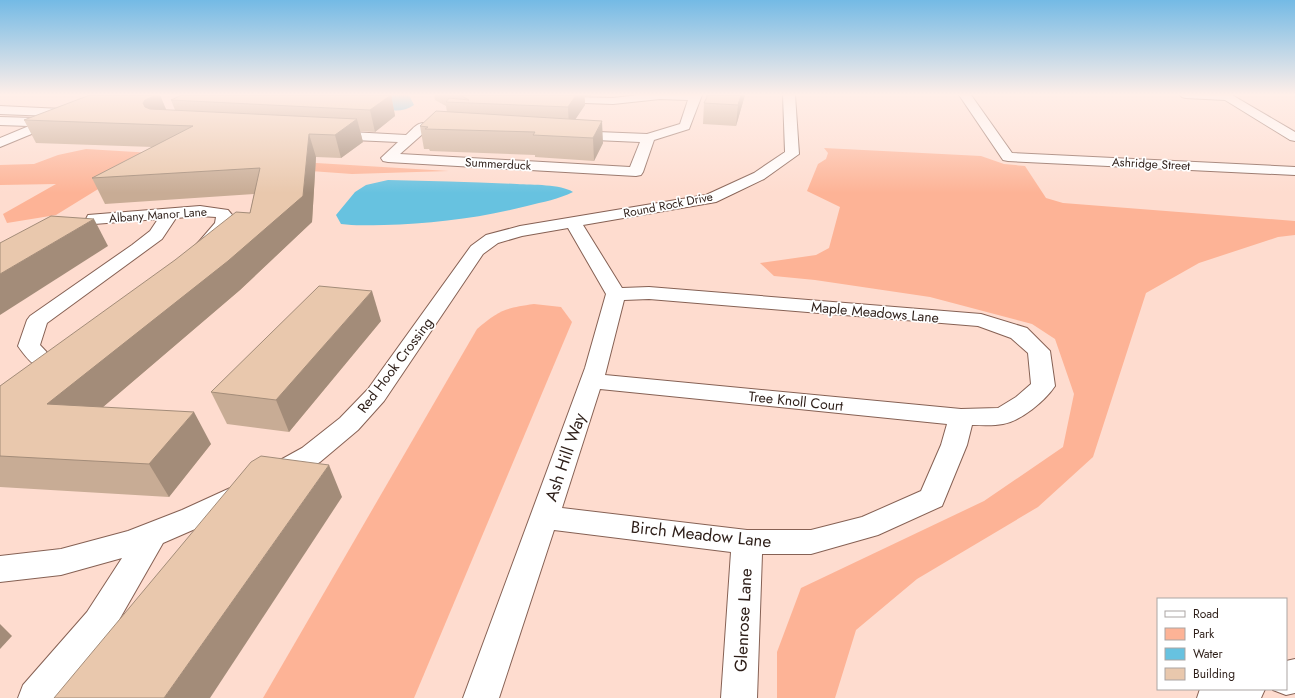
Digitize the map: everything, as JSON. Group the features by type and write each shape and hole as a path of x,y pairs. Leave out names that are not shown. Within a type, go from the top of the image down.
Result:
{"street":[{"path":"0,143 37,128"},
{"path":"323,135 409,139 422,128"},
{"path":"434,128 461,129"},
{"path":"560,135 648,138 680,128"},
{"name":"Round Rock Drive","path":"573,222 710,199 759,176 792,154 791,128"},
{"name":"Ashridge Street","path":"988,128 1008,157 1295,171"},
{"path":"1279,128 1295,137"},
{"name":"Summerduck","path":"409,139 388,158 636,172 648,138"},
{"name":"Albany Manor Lane","path":"94,219 200,211 222,213 225,216 223,224 206,244 187,258"},
{"path":"46,363 29,346 37,320 156,235 170,214"},
{"path":"573,222 616,294"},
{"name":"Red Hook Crossing","path":"0,569 61,562 132,542 192,518 248,490 311,455 350,424 376,395 477,250 492,239 520,231 573,222"},
{"name":"Ash Hill Way","path":"481,698 591,381 616,294"},
{"name":"Maple Meadows Lane","path":"616,294 649,294 981,320 1019,333 1039,351 1043,386 1025,403 1002,416"},
{"name":"Tree Knoll Court","path":"591,381 961,417 1002,416"},
{"name":"Birch Meadow Lane","path":"544,517 747,542 811,542 868,527 932,498 954,445 961,417"},
{"path":"36,698 99,623 153,534"},
{"name":"Glenrose Lane","path":"739,698 747,542"},
{"path":"1215,698 1243,690"}],"green space":[{"path":"824,148 981,156 1004,164 1025,166 1046,198 1063,203 1295,221 1295,235 1278,237 1199,263 1146,293 1093,457 1038,507 917,579 856,630 835,698 777,698 777,652 801,588 984,501 1063,447 1074,394 1055,339 1032,324 930,297 815,280 774,276 760,263 816,255 829,248 840,207 807,191 818,164 826,159 828,153"},
{"path":"86,149 449,171 352,174 269,168 129,170 56,215 7,223 3,214 56,184 0,185 0,165 34,164 58,155"},
{"path":"534,304 561,307 572,322 414,698 263,698 477,329 503,311"}],"water":[{"path":"388,180 546,185 568,189 573,192 551,200 492,214 456,220 402,224 341,224 336,215 355,192 366,185"}],"building":[{"path":"190,128 345,128 335,135 309,134 303,196 228,261 47,404 194,412 149,464 0,456 0,386 175,260 236,212 250,213 260,168 92,178"},
{"path":"427,128 599,128 593,138 533,135 535,132 425,129"},
{"path":"51,216 94,219 0,274 0,243"},
{"path":"319,286 372,291 276,400 211,392"},
{"path":"261,456 329,465 164,698 54,698 251,462"}]}
